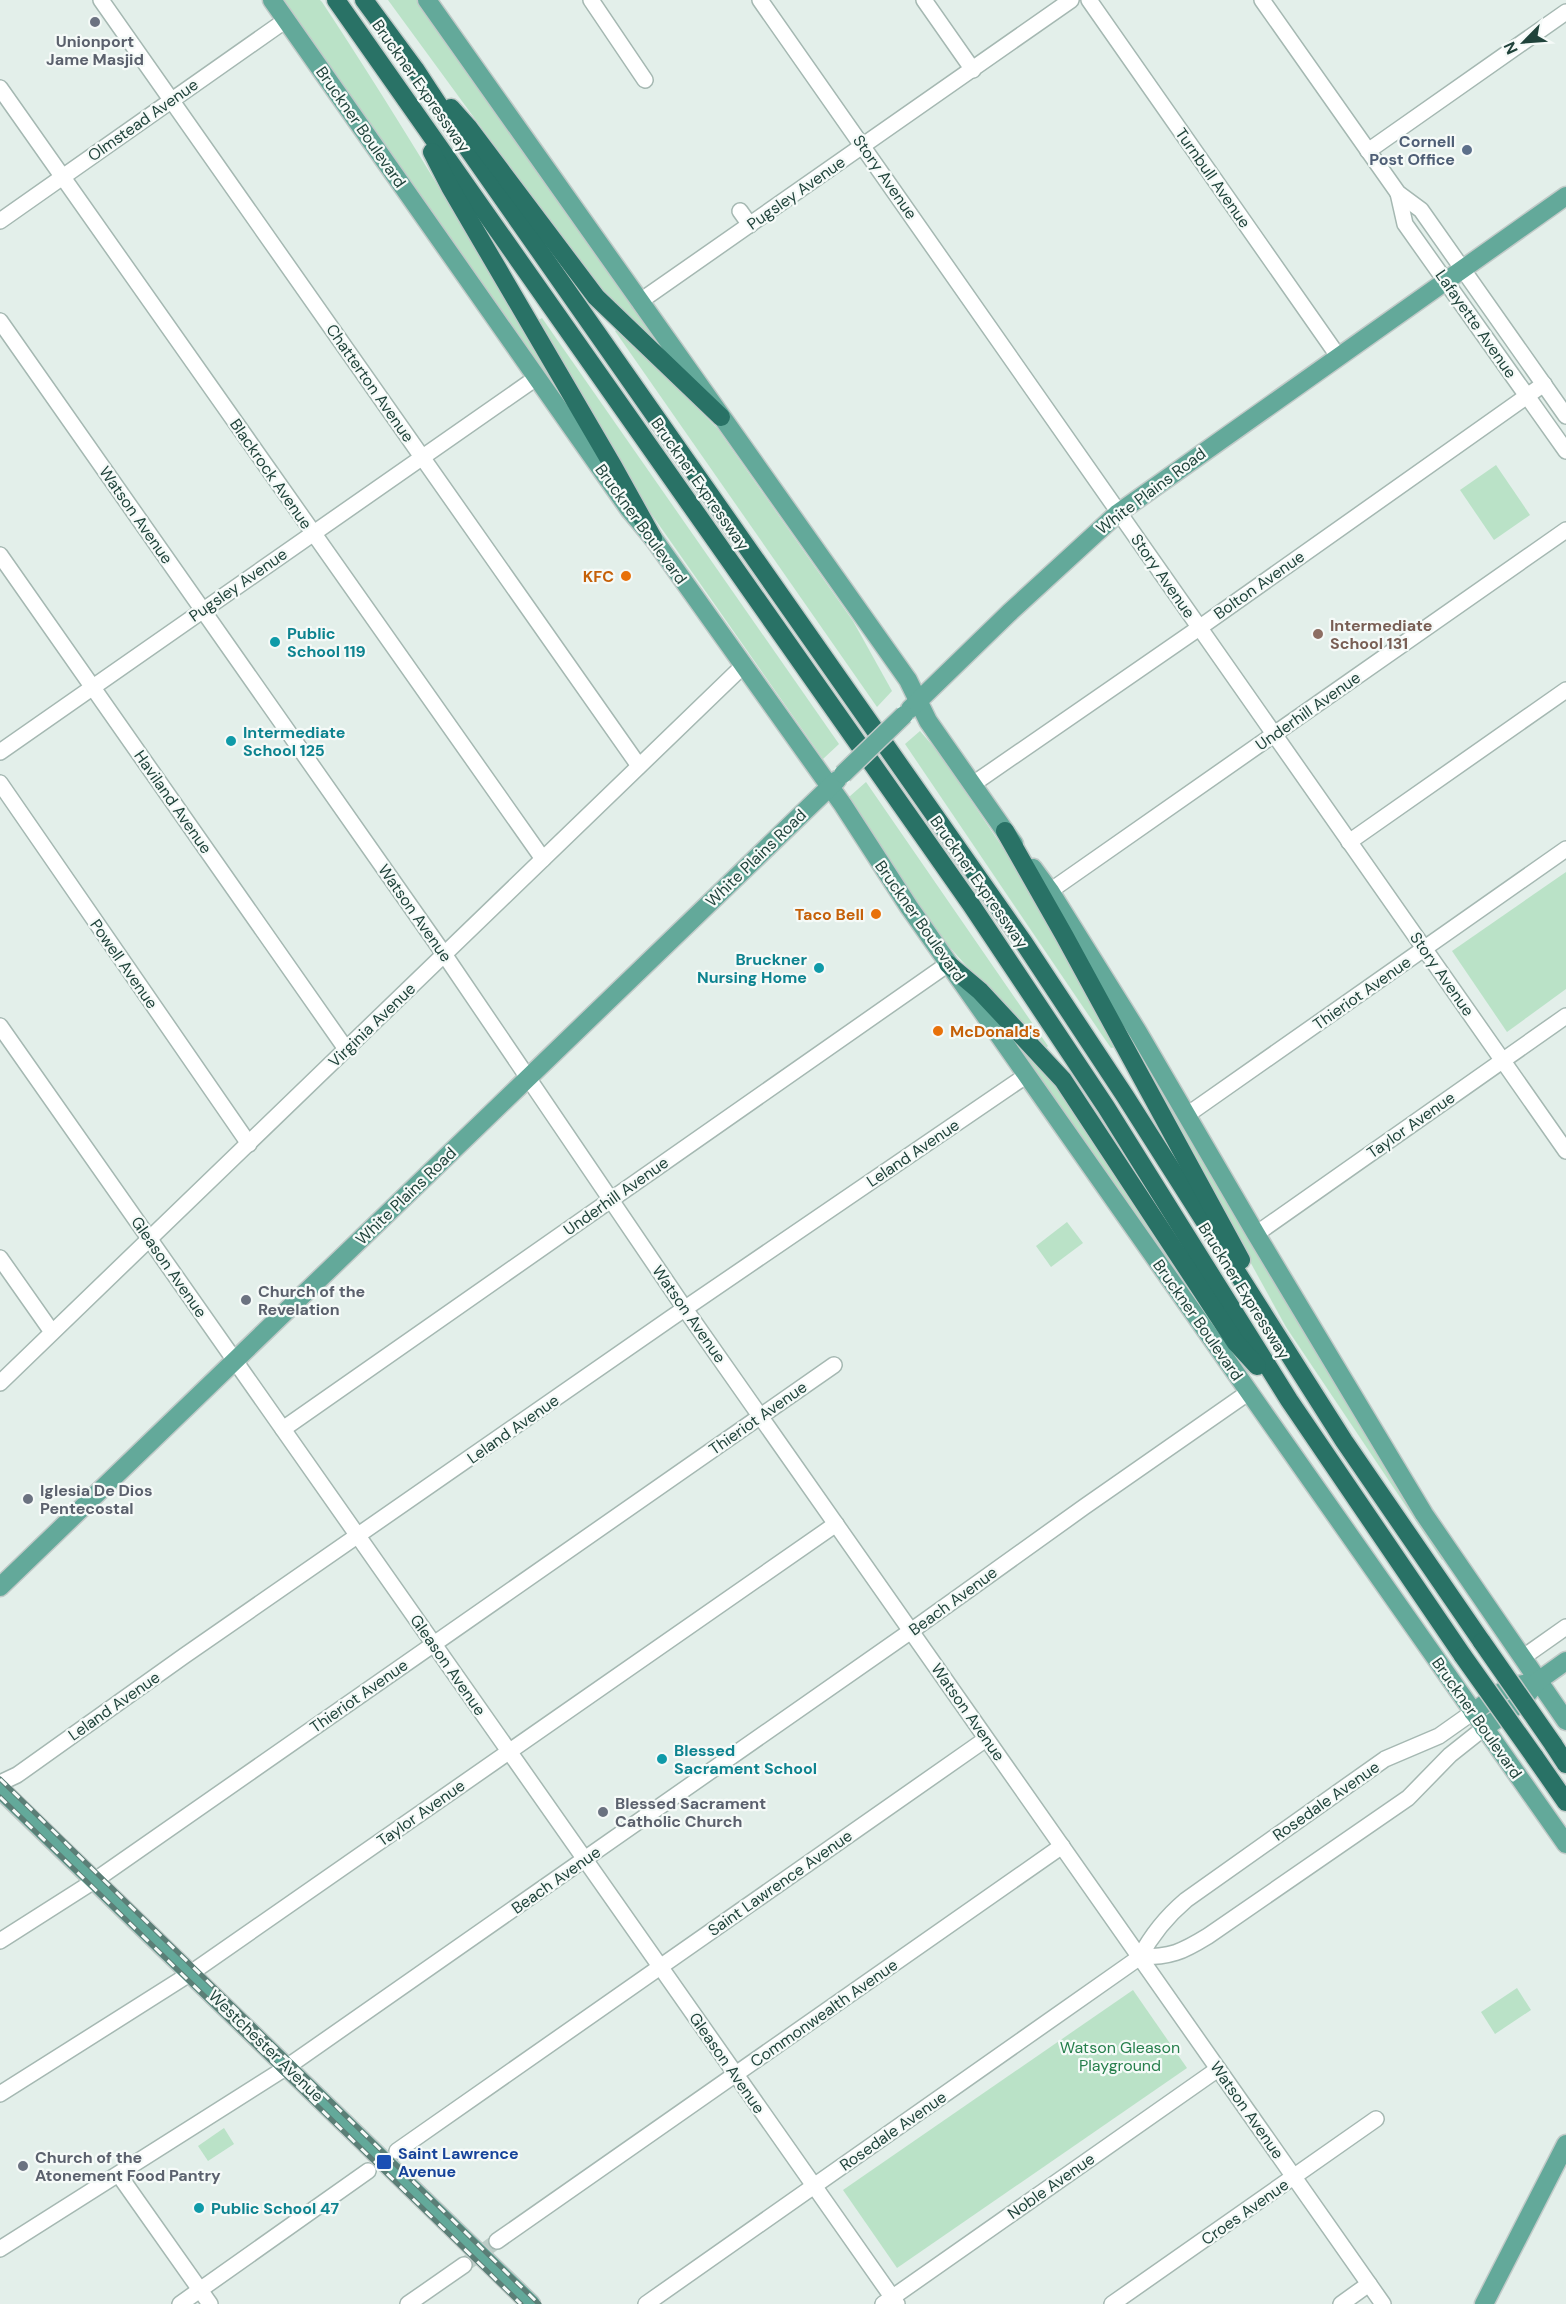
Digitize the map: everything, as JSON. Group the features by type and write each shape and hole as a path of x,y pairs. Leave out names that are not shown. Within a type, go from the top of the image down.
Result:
{"highway":[{"name":"Bruckner Expressway","path":"336,0 1004,953 1128,1142 1289,1400 1373,1527 1566,1802"},
{"name":"Bruckner Expressway","path":"364,0 415,69 459,136 1019,934 1394,1515 1566,1763"},
{"path":"415,69 468,127 596,297 721,417"},
{"path":"405,97 450,187 653,538"},
{"path":"1005,831 1236,1249 1268,1322"},
{"path":"948,964 980,990 1063,1080 1236,1343 1289,1400"}],"main road":[{"name":"Bruckner Boulevard","path":"272,0 536,378 629,509 653,538 830,788 948,964 1566,1844"},
{"path":"427,0 908,680 928,721 1050,891 1187,1115 1424,1514 1566,1721"},
{"name":"White Plains Road","path":"0,1587 1009,613 1118,513 1566,196"},
{"name":"Rosedale Avenue","path":"1484,1728 1520,1703 1538,1681 1566,1661"},
{"name":"Rosedale Avenue","path":"1473,1712 1509,1687 1538,1681"},
{"name":"Westchester Avenue","path":"0,1790 531,2304"},
{"path":"1484,2304 1566,2144"}],"street":[{"name":"Chatterton Avenue","path":"101,0 639,766"},
{"path":"591,0 645,80"},
{"name":"Story Avenue","path":"760,0 1566,1151"},
{"path":"924,0 973,70"},
{"name":"Pugsley Avenue","path":"639,302 1071,0"},
{"name":"Turnbull Avenue","path":"1089,0 1338,356"},
{"name":"Lafayette Avenue","path":"1262,0 1398,193 1421,210 1566,416"},
{"path":"1368,150 1566,12"},
{"name":"Olmstead Avenue","path":"0,221 286,20"},
{"name":"Blackrock Avenue","path":"0,88 543,859"},
{"name":"Lafayette Avenue","path":"1398,193 1405,224 1566,451"},
{"path":"740,211 750,225"},
{"name":"Watson Avenue","path":"0,321 444,954 685,1309 1383,2304"},
{"name":"Pugsley Avenue","path":"0,752 536,378"},
{"name":"Bolton Avenue","path":"973,784 1199,628 1544,384"},
{"name":"Underhill Avenue","path":"1050,891 1566,530"},
{"name":"Haviland Avenue","path":"0,555 346,1049"},
{"name":"Virginia Avenue","path":"0,1383 743,666"},
{"path":"1349,842 1566,690"},
{"name":"Powell Avenue","path":"0,783 249,1144"},
{"name":"Thieriot Avenue","path":"1187,1115 1566,849"},
{"name":"Underhill Avenue","path":"283,1429 948,964"},
{"name":"Taylor Avenue","path":"1256,1234 1566,1016"},
{"name":"Gleason Avenue","path":"0,1026 736,2074 891,2302"},
{"name":"Leland Avenue","path":"0,1783 17,1775 184,1656 1027,1075"},
{"path":"0,1258 52,1332"},
{"name":"Thieriot Avenue","path":"0,1941 94,1881 834,1365"},
{"name":"Beach Avenue","path":"0,2250 287,2067 1249,1392"},
{"name":"Taylor Avenue","path":"0,2094 191,1973 836,1524"},
{"path":"1522,1658 1566,1627"},
{"name":"Rosedale Avenue","path":"646,2304 1140,1957 1165,1918 1186,1900 1385,1759 1439,1736 1473,1712"},
{"name":"Rosedale Avenue","path":"1140,1957 1167,1956 1208,1936 1407,1798 1450,1755 1484,1728"},
{"name":"Saint Lawrence Avenue","path":"397,2151 986,1739"},
{"name":"Commonwealth Avenue","path":"497,2241 1062,1846"},
{"name":"Noble Avenue","path":"891,2302 1218,2069"},
{"name":"Croes Avenue","path":"1112,2304 1376,2119"},
{"path":"180,2304 368,2171"},
{"path":"119,2175 210,2304"},
{"path":"408,2304 464,2265"},
{"path":"1341,2304 1369,2284"}],"green space":[{"path":"284,0 320,0 322,2 444,195 566,407"},
{"path":"388,0 418,0 627,296 658,345 598,287"},
{"path":"542,318 839,744 823,759 650,512 537,321"},
{"path":"618,329 717,428 853,621 892,691 877,707 615,331"},
{"path":"1496,465 1530,515 1494,540 1460,490"},
{"path":"920,731 939,753 1036,897 1116,1047 1111,1048 905,744"},
{"path":"866,782 1048,1046 1045,1049 960,959 905,889 849,797"},
{"path":"1566,872 1566,989 1507,1032 1452,951"},
{"path":"1103,987 1445,1558 1442,1560 1286,1327 1100,989"},
{"path":"1018,1041 1068,1094 1250,1375 1246,1377 1012,1044"},
{"path":"1067,1222 1083,1243 1051,1267 1036,1246"},
{"path":"1517,1988 1531,2010 1495,2034 1481,2012"},
{"name":"Watson Gleason Playground","path":"1133,1990 1187,2068 897,2268 843,2190"},
{"path":"224,2128 234,2144 208,2161 198,2146"}],"tunnel":[{"path":"464,2265 497,2241"}],"railway":[{"path":"0,1779 539,2304"},
{"path":"0,1797 521,2304"}],"place":[{"name":"Unionport Jame Masjid","path":"95,22"},
{"name":"Cornell Post Office","path":"1467,150"},
{"name":"KFC","path":"626,576"},
{"name":"Intermediate School 131","path":"1318,634"},
{"name":"Public School 119","path":"275,642"},
{"name":"Intermediate School 125","path":"231,741"},
{"name":"Taco Bell","path":"876,914"},
{"name":"Bruckner Nursing Home","path":"819,968"},
{"name":"McDonald's","path":"938,1031"},
{"name":"Church of the Revelation","path":"246,1300"},
{"name":"Iglesia De Dios Pentecostal","path":"28,1499"},
{"name":"Blessed Sacrament School","path":"662,1759"},
{"name":"Blessed Sacrament Catholic Church","path":"603,1812"},
{"name":"Saint Lawrence Avenue","path":"384,2162"},
{"name":"Church of the Atonement Food Pantry","path":"23,2166"},
{"name":"Public School 47","path":"199,2208"}]}
